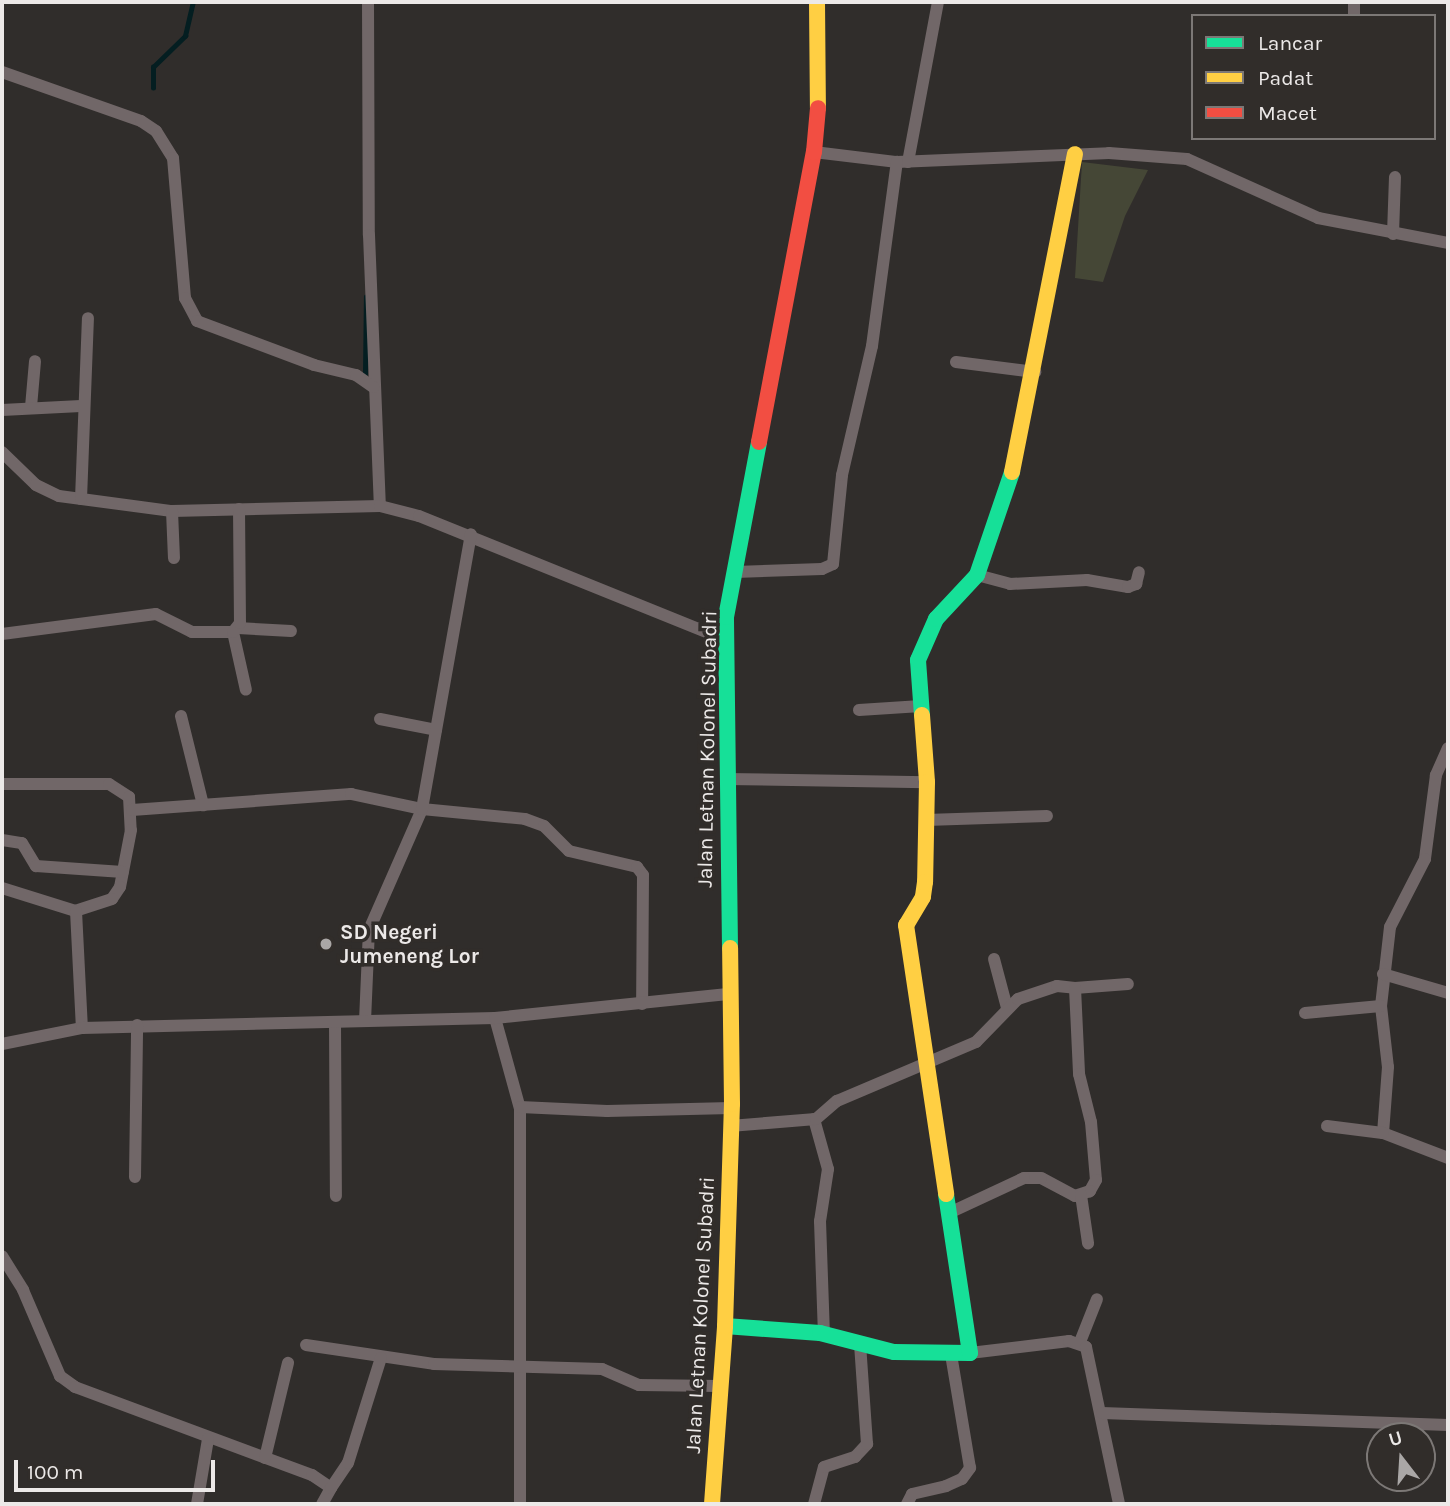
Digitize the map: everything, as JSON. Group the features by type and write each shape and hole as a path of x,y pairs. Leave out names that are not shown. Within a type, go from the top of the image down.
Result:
{"main road":[{"name":"Jalan Letnan Kolonel Subadri","path":"712,1504 725,1326 731,1108 726,640 735,572 814,152 819,98 817,2"},
{"path":"725,1326 824,1334 860,1345 917,1355 970,1353 906,925 925,891 927,782 918,660 923,643 936,619 977,575 1017,459 1075,154"}],"street":[{"path":"368,2 373,387 380,506"},
{"path":"735,572 822,569 833,564 842,475 872,346 903,162 939,2"},
{"path":"2,72 141,121 162,138 176,174 185,298 197,320 314,365 356,375 373,387"},
{"path":"814,152 903,162 1075,154 1186,159 1318,218 1448,243"},
{"path":"1394,234 1395,177"},
{"path":"81,499 81,406 88,318"},
{"path":"31,407 35,361"},
{"path":"956,362 1035,372"},
{"path":"2,410 81,406"},
{"path":"2,452 36,485 59,496 172,511 380,506 471,534 726,640"},
{"path":"239,509 236,630 246,690"},
{"path":"172,511 174,558"},
{"path":"365,1021 369,930 422,809 471,534"},
{"path":"977,575 1010,584 1087,580 1128,587 1136,584 1139,572"},
{"path":"2,634 156,614 192,632 291,631"},
{"path":"859,710 921,706"},
{"path":"181,716 203,805"},
{"path":"380,719 436,730"},
{"path":"1383,1133 1388,1067 1381,1006 1390,928 1425,859 1436,775 1448,748"},
{"path":"726,779 927,782"},
{"path":"2,783 109,784 123,789 132,810 123,872 112,899 76,911 2,888"},
{"path":"132,810 351,794 422,809 525,820 544,826 569,851 641,870 645,883 642,1004"},
{"path":"926,820 1047,816"},
{"path":"2,840 22,843 36,866 123,872"},
{"path":"76,911 82,1028"},
{"path":"994,959 1007,1008"},
{"path":"1383,974 1448,993"},
{"path":"730,1126 814,1119 837,1101 927,1067 975,1042 1007,1008 1041,990 1128,984"},
{"path":"949,1213 1024,1178 1041,1178 1067,1195 1081,1195 1096,1180 1091,1122 1079,1074 1075,988"},
{"path":"2,1044 82,1028 495,1018 728,995"},
{"path":"1305,1013 1381,1006"},
{"path":"495,1018 520,1107 520,1504"},
{"path":"335,1023 336,1196"},
{"path":"135,1177 138,1025"},
{"path":"520,1107 607,1111 731,1108"},
{"path":"814,1119 828,1169 820,1221 824,1334"},
{"path":"1327,1126 1383,1133 1448,1158"},
{"path":"1081,1195 1088,1243"},
{"path":"2,1256 23,1290 60,1376 90,1394 265,1458 331,1488"},
{"path":"1080,1342 1097,1299"},
{"path":"970,1353 1080,1342"},
{"path":"1080,1342 1089,1355 1119,1504"},
{"path":"306,1345 380,1358 521,1370 602,1369 639,1385 720,1386"},
{"path":"814,1504 824,1467 855,1457 867,1444 860,1345"},
{"path":"907,1504 912,1494 946,1486 962,1479 970,1468 951,1354"},
{"path":"322,1504 348,1463 380,1358"},
{"path":"265,1458 288,1363"},
{"path":"1102,1413 1448,1424"},
{"path":"197,1504 208,1439"}],"green space":[{"path":"1082,162 1148,170 1125,216 1103,282 1075,278"}],"waterway":[{"path":"153,88 153,67 185,36 193,2"},
{"path":"365,374 366,297"}],"traffic: fast":[{"path":"730,948 726,617 759,442"},
{"path":"922,715 918,660 936,619 977,575 1012,472"},
{"path":"725,1326 820,1333 894,1352 970,1353 946,1194"}],"traffic: slow":[{"path":"817,2 818,108"},
{"path":"1012,472 1075,154"},
{"path":"922,715 927,782 925,882 923,897 906,925 946,1194"},
{"path":"712,1504 725,1326 732,1104 730,948"}],"traffic: jam":[{"path":"759,442 814,152 818,108"}],"place":[{"name":"SD Negeri Jumeneng Lor","path":"326,944"}]}
